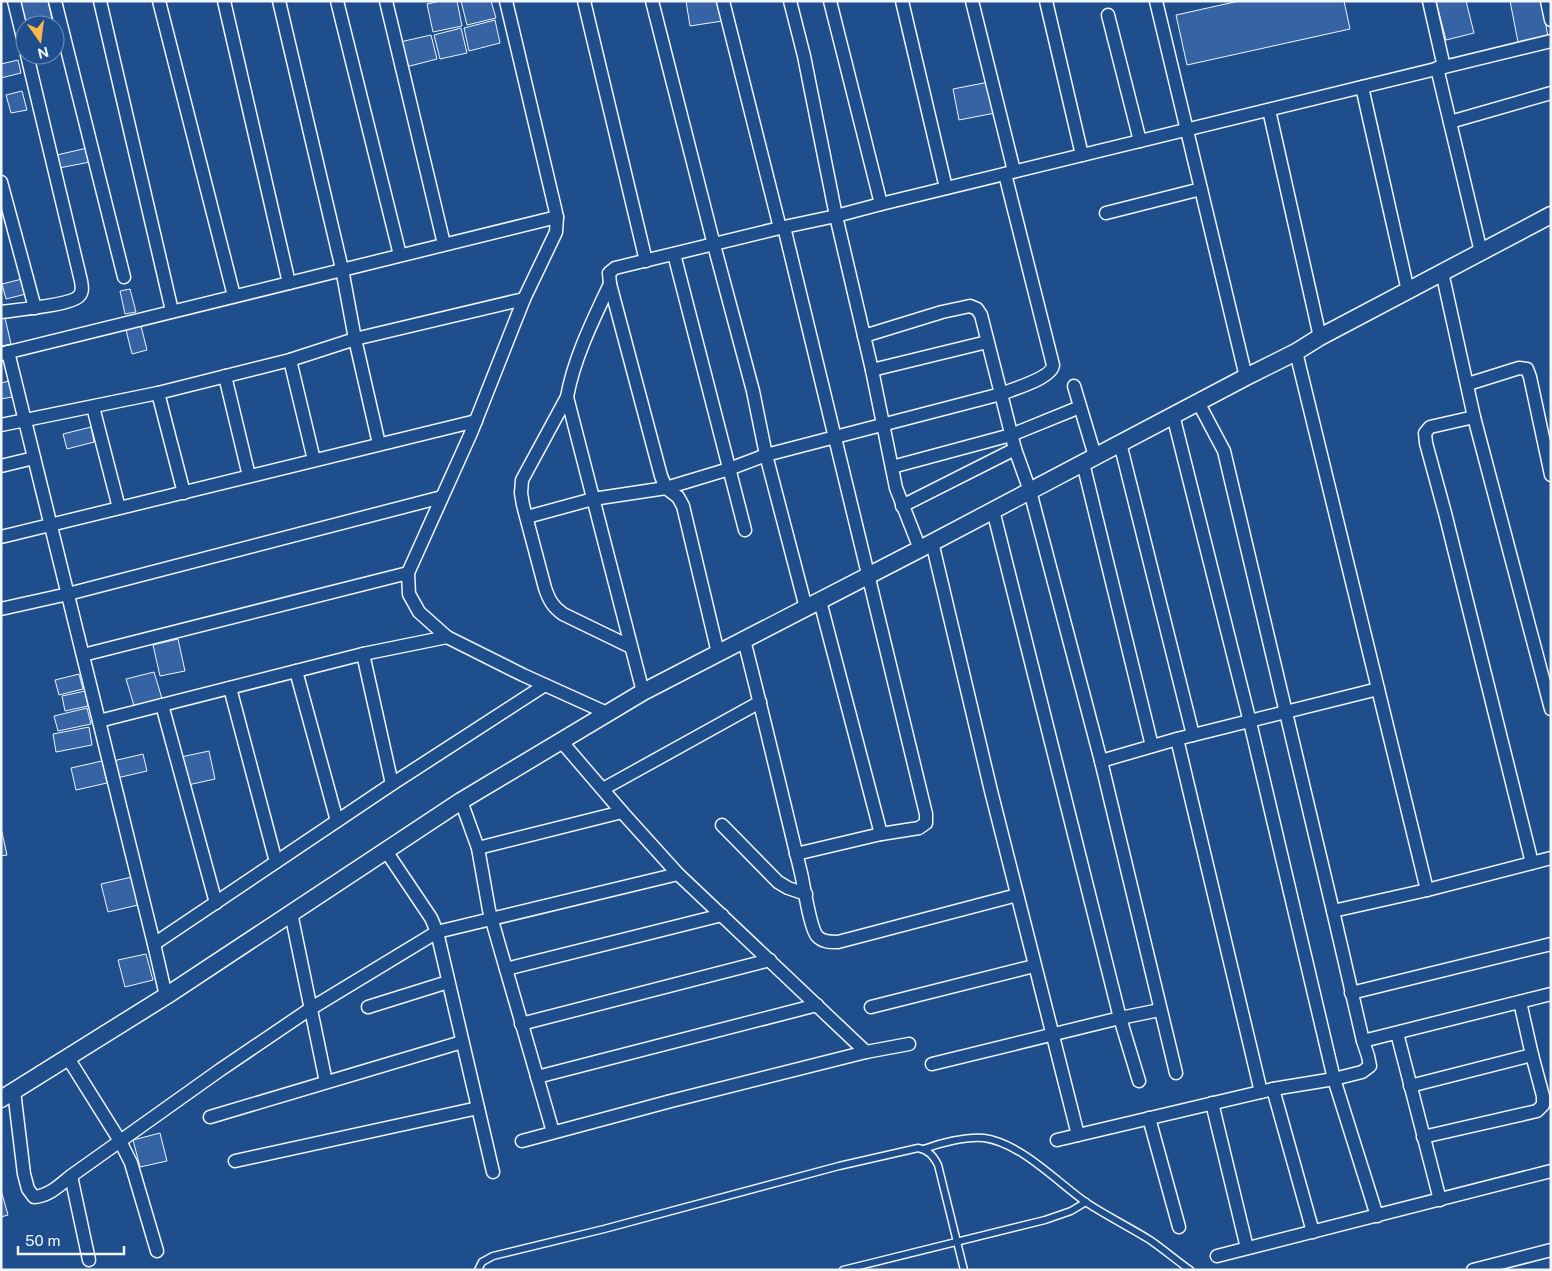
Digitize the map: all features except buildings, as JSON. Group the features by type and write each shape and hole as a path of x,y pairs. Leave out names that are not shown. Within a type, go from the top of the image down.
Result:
{"street":[{"path":"14,1 17,15"},
{"path":"55,1 124,277"},
{"path":"100,1 172,311"},
{"path":"159,1 234,296"},
{"path":"224,1 289,282"},
{"path":"279,1 342,269 354,339 379,444"},
{"path":"336,1 400,255"},
{"path":"386,1 444,244"},
{"path":"506,1 557,217 556,232 524,299 476,421 408,573 409,594 419,612 447,637 607,712"},
{"path":"584,1 646,261"},
{"path":"652,1 753,391 766,455 813,604 881,834"},
{"path":"723,1 836,437 926,814 926,823 919,828 881,834 796,854"},
{"path":"790,1 804,56 836,216 872,370 896,488 902,506 926,546 1078,1136"},
{"path":"830,1 881,204"},
{"path":"902,1 946,188"},
{"path":"527,517 593,499 666,488 729,469 766,455 1001,394 1049,373 1053,365 972,1"},
{"path":"1046,1 1082,155"},
{"path":"1156,1 1246,377"},
{"path":"1428,1 1450,122 1481,252"},
{"path":"1547,1 1551,20"},
{"path":"1108,15 1140,141"},
{"path":"718,654 683,506 678,497 666,488 656,459 610,284 609,273 615,268 836,216 1551,41"},
{"path":"1,312 70,301 78,298 82,291 29,65"},
{"path":"1362,87 1408,291"},
{"path":"1450,122 1551,93"},
{"path":"1269,110 1320,337"},
{"path":"1,182 35,308"},
{"path":"1106,213 1201,189"},
{"path":"166,996 51,525 5,353 557,217"},
{"path":"678,874 437,932 310,1009 120,1141 52,1191 41,1197 34,1197 28,1189 8,1095 166,996 461,801 643,692 1296,352 1320,337 1442,272 1550,219"},
{"path":"674,254 745,530"},
{"path":"1442,272 1474,417 1551,709"},
{"path":"610,284 582,349 567,398 522,480 521,493 545,588 548,598 554,607 563,614 631,647"},
{"path":"1,425 158,394 290,360 354,339 524,299"},
{"path":"864,336 942,312 970,306 977,309 981,315 1011,435 1030,491 1101,761 1176,1073"},
{"path":"872,370 987,342"},
{"path":"1296,352 1427,890"},
{"path":"290,360 314,460"},
{"path":"1468,384 1519,368 1527,370 1551,475"},
{"path":"225,376 249,476"},
{"path":"1074,386 1152,746"},
{"path":"158,394 184,493"},
{"path":"567,398 643,692"},
{"path":"1056,1140 1267,1091 1334,1079 1362,1072 1370,1066 1351,994 1224,450 1198,402"},
{"path":"93,407 119,508"},
{"path":"892,467 1011,435 1080,407"},
{"path":"1173,416 1250,722 1334,1079 1377,1216"},
{"path":"1474,417 1430,427 1425,433 1426,443 1532,863"},
{"path":"1,537 476,421"},
{"path":"1120,443 1193,735"},
{"path":"902,506 1015,449"},
{"path":"1,466 34,458"},
{"path":"1,608 68,594 442,497"},
{"path":"993,510 1120,1018 1139,1081"},
{"path":"83,655 408,573"},
{"path":"99,721 363,654 447,637"},
{"path":"744,640 806,894 812,928 817,937 827,942 838,942 1017,895"},
{"path":"363,654 392,784"},
{"path":"296,671 337,822"},
{"path":"154,944 392,784 546,685"},
{"path":"230,688 276,862"},
{"path":"1101,761 1177,739 1378,689"},
{"path":"603,789 760,702"},
{"path":"162,705 216,903"},
{"path":"1177,739 1267,1091 1313,1232"},
{"path":"561,741 678,874 866,1052"},
{"path":"461,801 478,848 489,910 553,1132"},
{"path":"478,848 622,812"},
{"path":"722,825 778,882 788,888 806,894"},
{"path":"386,851 431,918 437,932 493,1172"},
{"path":"1333,911 1427,890 1551,858"},
{"path":"291,913 326,1082"},
{"path":"506,969 722,915"},
{"path":"1351,994 1551,944"},
{"path":"521,1024 770,960"},
{"path":"871,1007 1034,966"},
{"path":"368,1007 448,982"},
{"path":"1363,1041 1551,994"},
{"path":"1423,1137 1537,1111 1543,1105 1544,1096 1520,1002"},
{"path":"537,1077 817,1005"},
{"path":"932,1064 1052,1034 1160,1010"},
{"path":"1397,1033 1440,1200"},
{"path":"210,1117 462,1042"},
{"path":"522,1140 866,1052 909,1044"},
{"path":"1410,1086 1532,1054"},
{"path":"68,1058 120,1141 131,1164 157,1251"},
{"path":"1212,1104 1247,1248"},
{"path":"235,1161 478,1108"},
{"path":"1149,1118 1179,1227"},
{"path":"1217,1256 1551,1172"},
{"path":"71,1176 89,1260"},
{"path":"1473,1270 1551,1250"}],"lane":[{"path":"478,1270 482,1262 494,1256 910,1149 924,1149 968,1139 984,1138 1002,1143 1024,1155 1086,1202 1150,1240 1190,1270"},
{"path":"924,1149 930,1153 938,1165 964,1270"},
{"path":"842,1270 1061,1216 1086,1202"}]}
